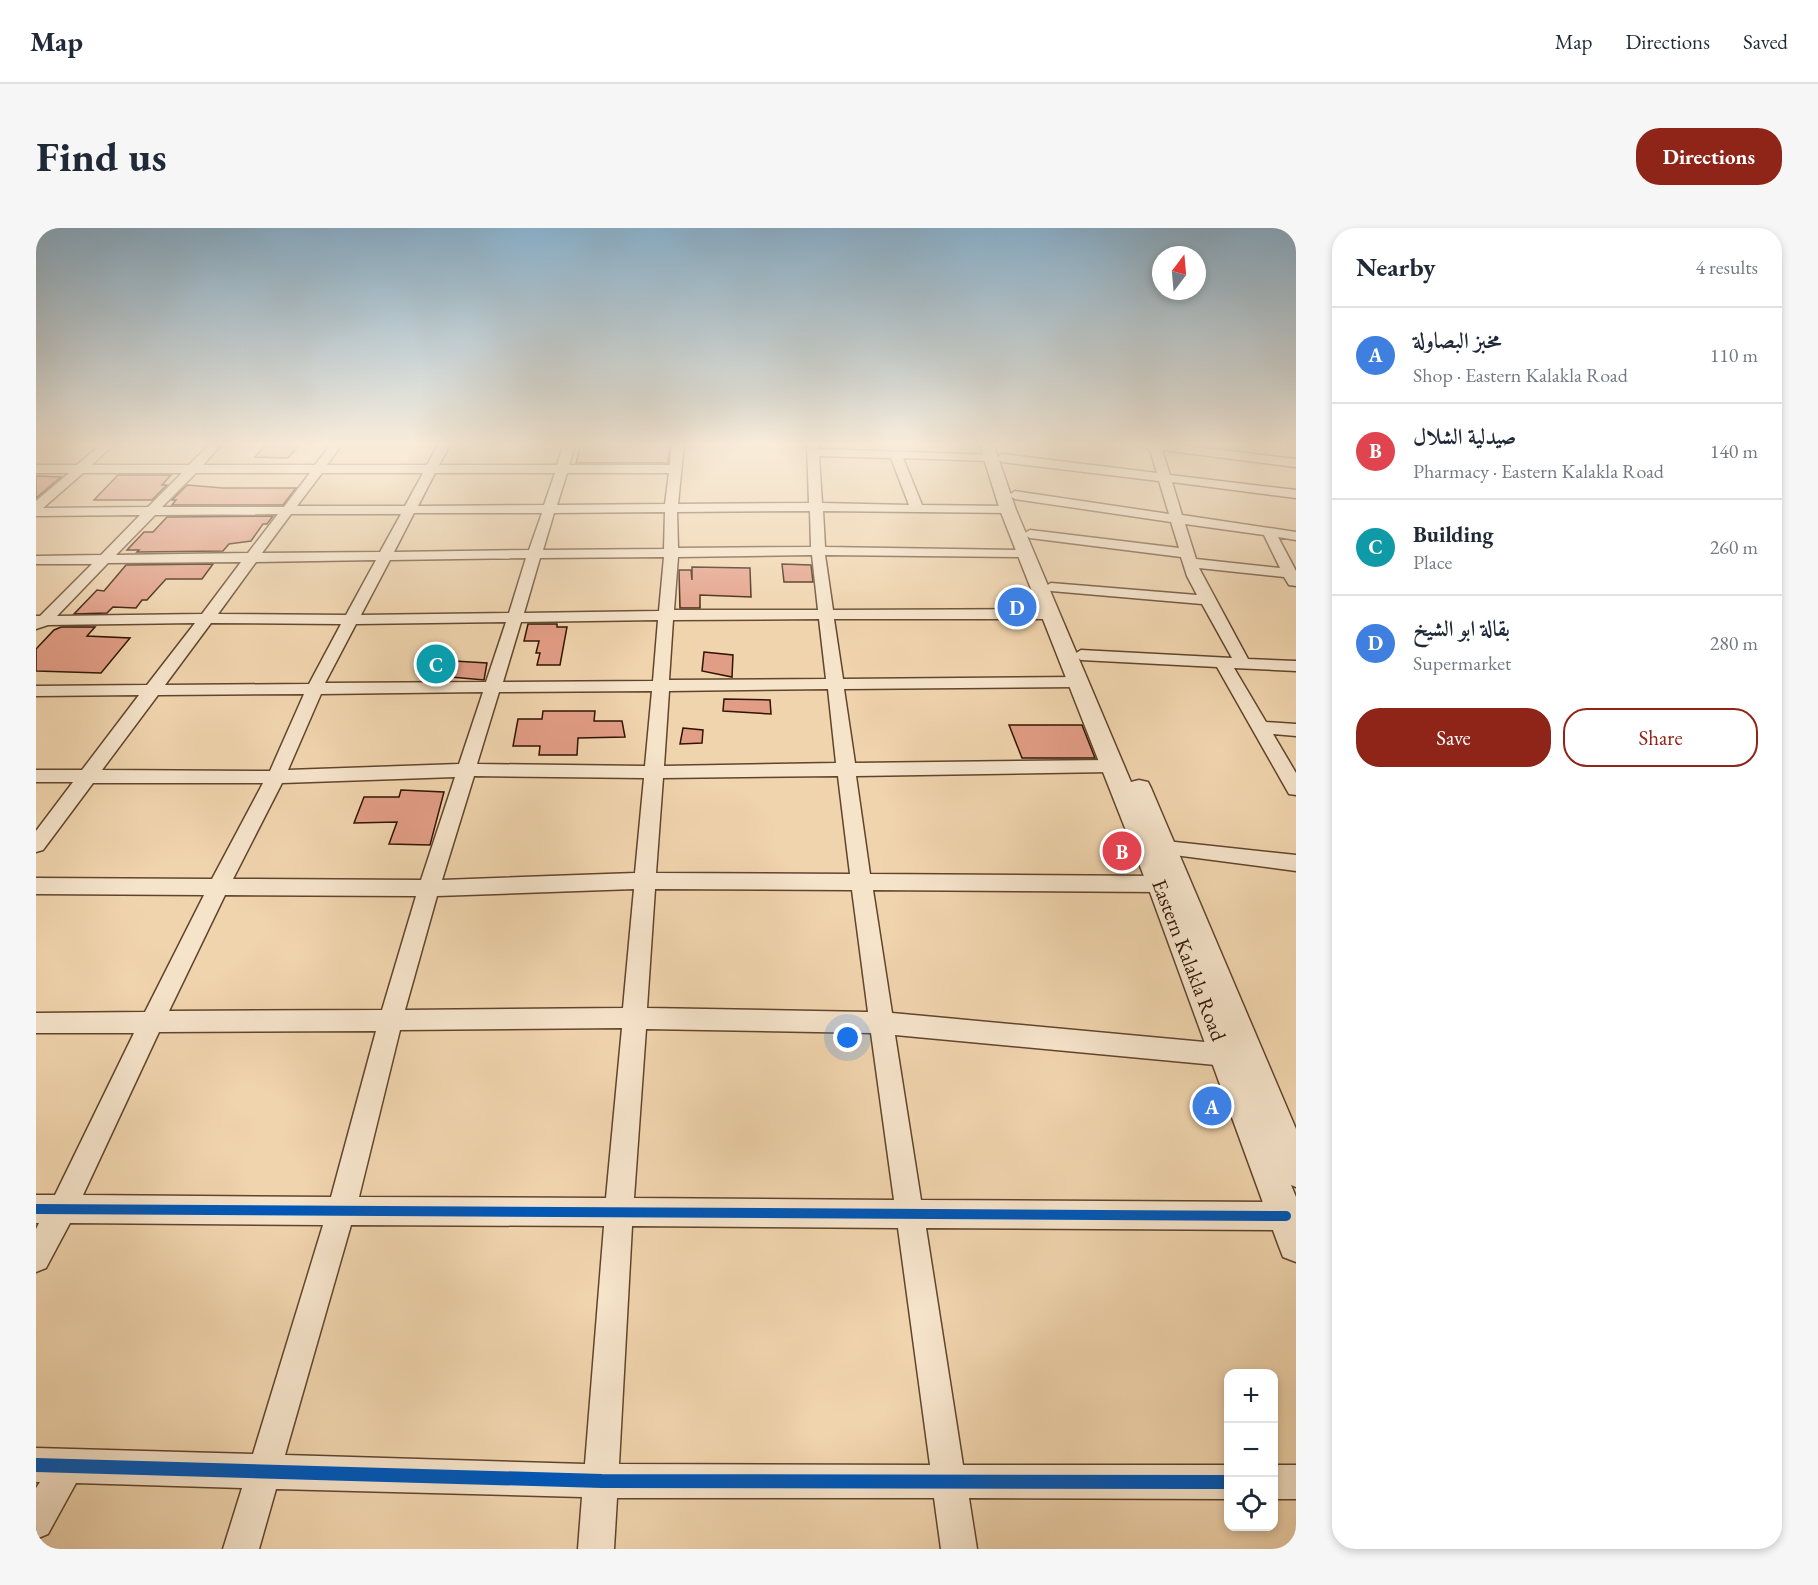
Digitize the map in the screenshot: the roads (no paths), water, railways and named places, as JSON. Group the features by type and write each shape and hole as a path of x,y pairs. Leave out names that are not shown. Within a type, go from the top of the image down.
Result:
{"street":[{"path":"39,624 107,559 158,505"},
{"path":"36,845 292,505"},
{"path":"36,1258 49,1209 152,1022 218,886 276,777 315,687 414,505"},
{"path":"241,1549 342,1209 390,1022 429,888 482,723 490,687 536,555 550,505"},
{"path":"596,1549 619,1214 667,615 671,505"},
{"path":"915,505 917,509"},
{"path":"36,510 150,512 289,509 816,507 917,509 985,505"},
{"name":"Eastern Kalakla Road","path":"1012,505 1027,544 1048,614 1160,884 1296,1244"},
{"path":"1027,505 1179,520 1296,536"},
{"path":"1174,505 1188,558 1206,600 1243,664"},
{"path":"816,507 818,551 861,883 883,1023 947,1481 959,1549"},
{"path":"1269,532 1293,579"},
{"path":"36,560 671,554 1027,544 1188,558 1293,579"},
{"name":"Eastern Kalakla Road","path":"1027,544 1051,587 1166,848 1296,1170"},
{"path":"1051,587 1206,600"},
{"path":"39,624 209,618 350,620 667,615 1048,614"},
{"path":"1081,655 1296,666"},
{"path":"1223,663 1294,782"},
{"path":"36,691 1077,682"},
{"path":"1262,727 1296,730"},
{"path":"36,776 276,777 466,770 653,772 1111,766"},
{"path":"1166,848 1296,863"},
{"path":"36,886 429,888 645,881 1160,884"},
{"path":"36,1023 390,1022 634,1018 883,1023 1226,1055"},
{"path":"49,1209 1286,1216"},
{"path":"36,1522 52,1465 602,1480 1224,1482"},
{"path":"1278,1482 1296,1482"}],"place":[{"name":"بقالة ابو الشيخ","path":"1017,607"},
{"name":"Building","path":"436,664"},
{"name":"صيدلية الشلال","path":"1122,851"},
{"name":"مخبز البصاولة","path":"1212,1106"}]}
